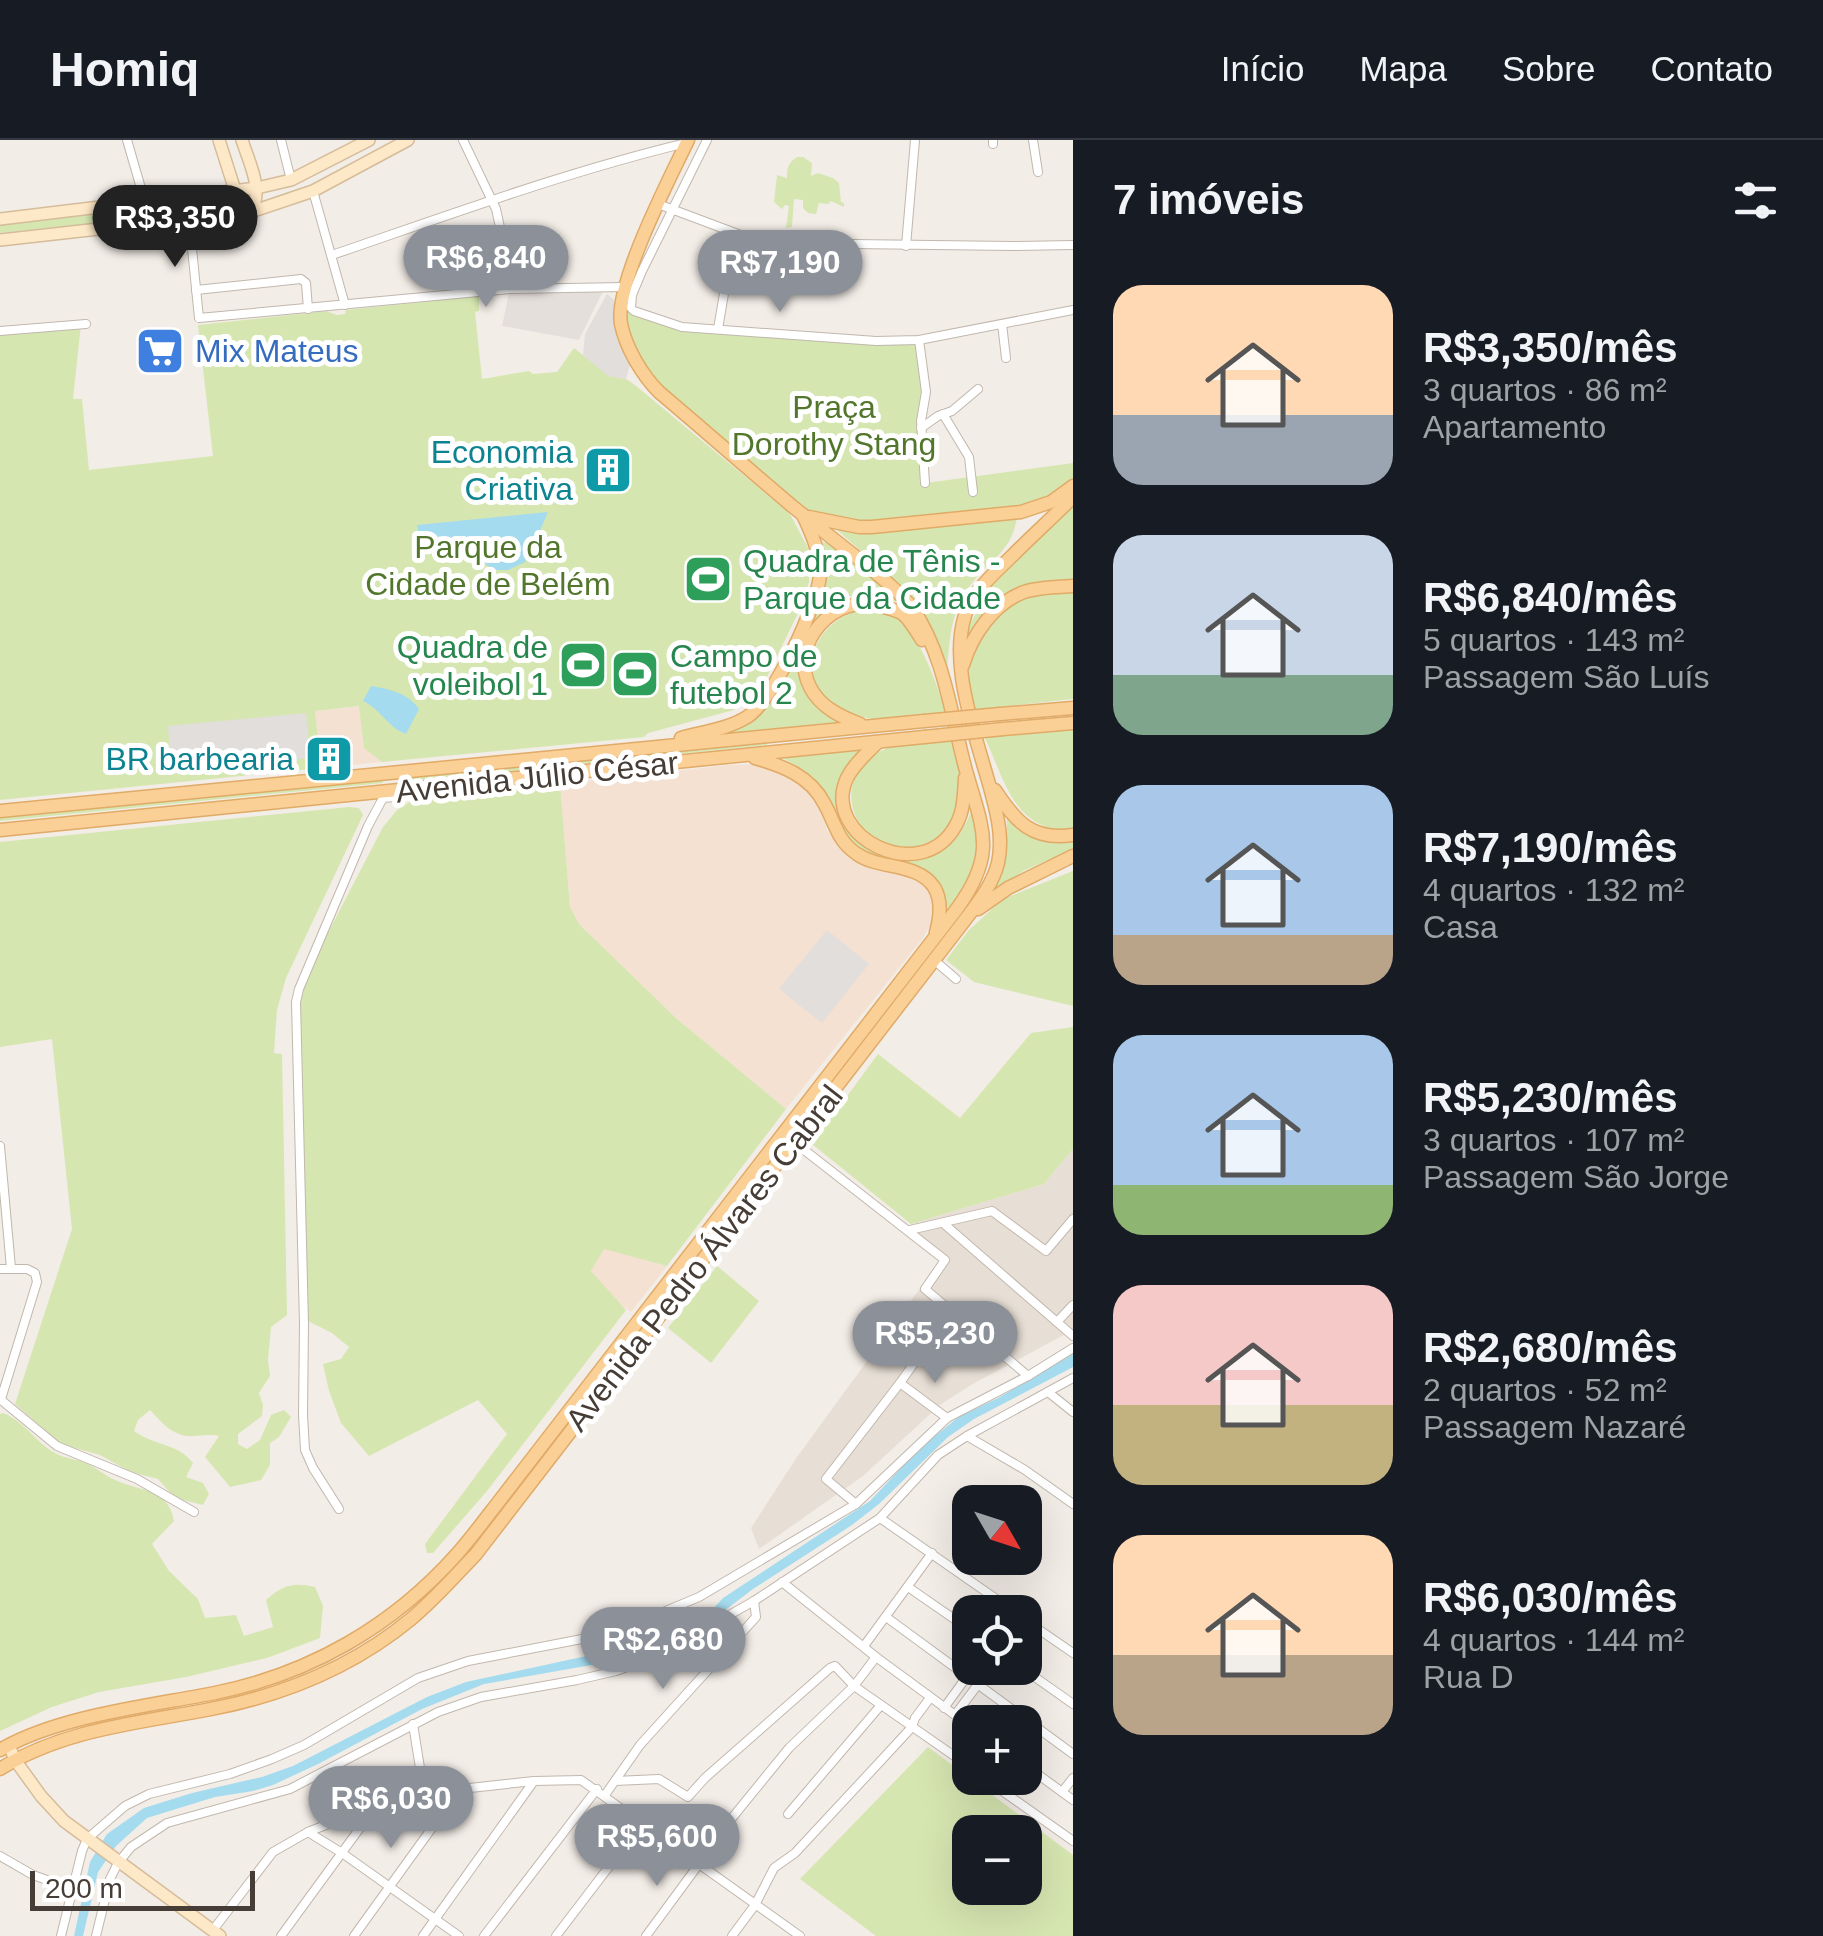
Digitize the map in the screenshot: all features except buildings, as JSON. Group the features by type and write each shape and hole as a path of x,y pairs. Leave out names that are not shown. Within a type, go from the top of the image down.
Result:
{"main road":[{"path":"219,140 240,206 250,212"},
{"path":"242,140 257,188 250,212"},
{"path":"0,219 257,188 291,180 369,140"},
{"path":"0,240 250,212 313,191 408,140"},
{"path":"687,142 624,287 622,326 633,356 650,383 910,606 934,650 947,694"},
{"path":"210,193 216,216"},
{"path":"804,514 872,527 1021,512 1051,502 1073,486"},
{"name":"Avenida Pedro Álvares Cabral","path":"0,1770 21,1757 80,1734 215,1708 305,1682 379,1643 411,1619 485,1542 987,889 998,862 998,817 961,672 959,640 963,619 986,582 1073,497"},
{"path":"630,749 721,728 750,716 761,705 812,610 818,588 816,542 804,514"},
{"path":"961,672 972,640 1004,603 1024,592 1073,586"},
{"path":"867,726 841,717 826,706 810,688 806,676 804,661 812,636 838,609 861,602 904,614 928,650 947,694"},
{"name":"Avenida Pedro Álvares Cabral","path":"4,1747 28,1736 126,1709 219,1692 298,1668 340,1650 372,1629 421,1590 457,1554 968,893 982,857 984,838 947,694"},
{"name":"Avenida Júlio César","path":"0,811 1073,708"},
{"name":"Avenida Júlio César","path":"0,830 1073,723"},
{"path":"880,741 848,776 844,796 846,816 856,830 886,852 919,852 947,838 959,820 966,771"},
{"path":"748,756 801,776 824,803 837,833 860,856 911,870 932,884 939,906 934,938"},
{"path":"988,778 1020,824 1048,836 1073,835"},
{"path":"968,916 1008,888 1073,856"},
{"path":"4,1747 21,1757 49,1807 216,1933"}],"street":[{"path":"127,140 145,202"},
{"path":"281,140 291,180"},
{"path":"464,140 493,201 510,289"},
{"path":"707,140 630,301 631,308 641,314 682,327 876,342 919,340 1073,310"},
{"path":"906,246 915,140"},
{"path":"1033,140 1038,172"},
{"path":"332,255 687,142"},
{"path":"313,191 345,306"},
{"path":"658,204 772,244 1073,245"},
{"path":"189,219 199,318 510,289 624,287"},
{"path":"718,329 728,270"},
{"path":"196,290 303,279 308,309"},
{"path":"0,332 86,324"},
{"path":"1002,324 1006,358"},
{"path":"919,340 926,392 921,428 926,483"},
{"path":"921,428 952,411 978,389"},
{"path":"943,414 969,458 973,492"},
{"path":"339,1509 305,1450 302,1415 304,1324 296,1002 298,989 368,826 383,798 395,797 397,791"},
{"path":"934,960 956,978"},
{"path":"794,1142 945,1260 925,1289 1028,1376"},
{"path":"0,1146 11,1268"},
{"path":"910,1230 992,1210 1046,1250 1073,1218"},
{"path":"943,1224 1073,1336"},
{"path":"0,1269 32,1270 37,1282 0,1399 57,1446 137,1480 194,1512"},
{"path":"1056,1322 1073,1305"},
{"path":"856,1504 826,1479 952,1310"},
{"path":"61,1936 72,1889 90,1841 102,1824 126,1806 149,1794 230,1774 304,1745 418,1678 468,1661 613,1633 699,1596 856,1504 947,1418 1073,1348"},
{"path":"96,1936 116,1861 167,1823 290,1789 413,1724 481,1697 578,1680 645,1660 710,1628 880,1518 938,1456 1073,1378"},
{"path":"900,1383 947,1418"},
{"path":"1048,1392 1073,1412"},
{"path":"967,1436 1073,1504"},
{"path":"880,1518 990,1595"},
{"path":"864,1646 932,1553"},
{"path":"782,1582 952,1713"},
{"path":"908,1587 952,1618"},
{"path":"484,1936 601,1792 615,1781 640,1744 756,1617 754,1601"},
{"path":"886,1617 952,1664"},
{"path":"1042,1632 1073,1653"},
{"path":"732,1818 789,1748 854,1686 876,1657"},
{"path":"615,1781 659,1779 688,1797 835,1666 854,1686 952,1755"},
{"path":"1042,1682 1073,1704"},
{"path":"944,1708 961,1685"},
{"path":"981,1685 1073,1754"},
{"path":"732,1936 755,1905 774,1868 795,1853 912,1727 930,1698"},
{"path":"788,1814 881,1705"},
{"path":"413,1724 424,1793"},
{"path":"1042,1778 1073,1800"},
{"path":"1062,1792 1073,1778"},
{"path":"216,1933 273,1852 308,1832 376,1805 424,1793 534,1780 581,1780 800,1936"},
{"path":"423,1936 534,1780"},
{"path":"354,1936 460,1788"},
{"path":"1008,1795 1073,1840"},
{"path":"281,1936 376,1805"},
{"path":"556,1936 643,1822"},
{"path":"308,1832 459,1936"},
{"path":"0,1856 34,1875 72,1889"},
{"path":"646,1936 699,1864"}],"shaded area":[{"path":"603,291 579,340 502,326 509,293"},
{"path":"607,294 614,300 614,325 630,365 626,379 608,376 583,355 585,334"},
{"path":"360,706 364,747 382,762 321,768 315,711"},
{"path":"306,713 310,758 171,771 168,726"},
{"path":"761,764 788,775 807,790 821,807 827,831 853,858 917,877 931,891 934,918 923,938 786,1109 677,1019 579,924 570,907 560,784"},
{"path":"827,930 869,964 822,1023 779,989"},
{"path":"1073,1149 1073,1330 940,1405 863,1476 759,1549 751,1528 797,1457 940,1261 907,1232 911,1224 1044,1184"},
{"path":"604,1248 667,1266 631,1312 610,1295 591,1270"}],"green space":[{"path":"797,157 812,163 811,176 818,173 839,183 844,207 831,201 819,203 816,214 808,213 803,200 794,199 792,227 786,228 789,206 782,209 774,202 777,175 787,178 789,166"},
{"path":"209,195 211,211 0,233 0,221"},
{"name":"Parque da Cidade de Belém","path":"479,296 479,311 475,312 482,379 529,371 557,372 574,348 609,376 635,385 790,514 808,548 809,582 767,677 752,697 734,710 644,737 382,762 364,748 359,706 315,711 321,768 0,800 0,333 81,324 73,399 82,399 89,470 213,456 198,325 326,311 337,315 345,314 346,310"},
{"name":"Praça Dorothy Stang","path":"622,306 682,327 919,340 926,392 921,421 926,483 1073,463 1073,485 1036,507 847,524 796,507 659,392 633,356"},
{"path":"1073,506 1073,580 1025,587 994,610 970,635 966,631 990,588"},
{"path":"1017,517 1005,548 976,578 958,607 947,670 934,633 914,603 836,529 883,533"},
{"path":"823,542 885,589 897,603 867,594 845,598 827,609 808,634 799,677 812,699 838,722 726,734 758,713 787,671 821,601 826,575"},
{"path":"1047,592 1073,592 1073,699 974,710 969,671 986,630 1017,601"},
{"path":"870,609 893,616 912,634 947,713 896,719 858,716 831,703 820,691 812,664 822,636 847,615"},
{"path":"1073,728 1073,831 1053,829 1024,813 1006,786 984,736"},
{"path":"954,739 962,791 954,820 936,838 913,847 875,841 857,820 851,797 852,785 863,764 892,747"},
{"path":"767,741 767,745 401,782 401,777"},
{"path":"865,747 841,778 838,795 844,822 861,842 918,857 934,855 957,837 974,803 974,862 945,915 943,891 930,873 874,856 857,846 820,786 778,756"},
{"path":"382,779 383,783 0,821 0,817"},
{"path":"560,784 570,907 579,924 677,1019 786,1109 667,1266 604,1249 591,1271 626,1310 487,1491 433,1553 427,1553 425,1544 507,1434 478,1400 369,1456 341,1423 323,1364 341,1359 349,1347 308,1321 296,1064 298,1011 306,975 383,827 397,810 414,799"},
{"path":"359,808 363,815 286,978 277,1010 274,1053 282,1054 287,1315 271,1327 270,1376 259,1393 262,1416 238,1434 238,1444 247,1449 260,1440 271,1415 284,1410 291,1417 279,1437 270,1443 270,1465 261,1480 230,1487 205,1457 219,1436 180,1434 150,1410 138,1420 134,1431 187,1456 193,1463 186,1477 203,1483 209,1494 203,1505 175,1498 158,1479 61,1444 15,1404 72,1229 52,1039 0,1047 0,842"},
{"path":"1007,815 1048,841 1073,841 1073,849 1025,870 1000,888 995,885 1005,851"},
{"path":"1073,871 1073,1006 974,982 946,960 969,930 1003,899"},
{"path":"1073,1027 1073,1149 1044,1184 911,1224 812,1144 878,1054 960,1118 1031,1033"},
{"path":"717,1266 759,1301 711,1363 668,1328"},
{"path":"3,1413 59,1455 152,1492 166,1502 174,1521 152,1544 169,1571 198,1599 205,1618 236,1615 244,1636 273,1627 266,1600 278,1591 294,1585 315,1587 323,1606 320,1638 267,1658 99,1692 52,1707 0,1731"},
{"path":"928,1747 952,1765 952,1795 992,1795 1019,1815 952,1815 952,1905 1042,1905 1042,1832 1073,1855 1073,1936 876,1936 800,1879"}],"water":[{"path":"548,512 525,562 508,570 494,570 444,541 419,536 417,525"},
{"path":"371,686 404,695 419,709 406,734 363,701"},
{"path":"1073,1354 1073,1367 974,1419 948,1437 852,1525 753,1589 703,1627 614,1661 484,1684 422,1709 273,1785 215,1797 147,1818 116,1846 98,1872 83,1936 74,1936 90,1862 107,1834 144,1808 293,1766 427,1697 466,1682 651,1642 710,1612 723,1598 870,1501 920,1448 960,1416"}],"place":[{"name":"Mix Mateus","path":"160,351"},
{"name":"Economia Criativa","path":"608,470"},
{"name":"Quadra de Tênis - Parque da Cidade","path":"708,579"},
{"name":"Quadra de voleibol 1","path":"583,665"},
{"name":"Campo de futebol 2","path":"635,674"},
{"name":"BR barbearia","path":"329,759"}]}
